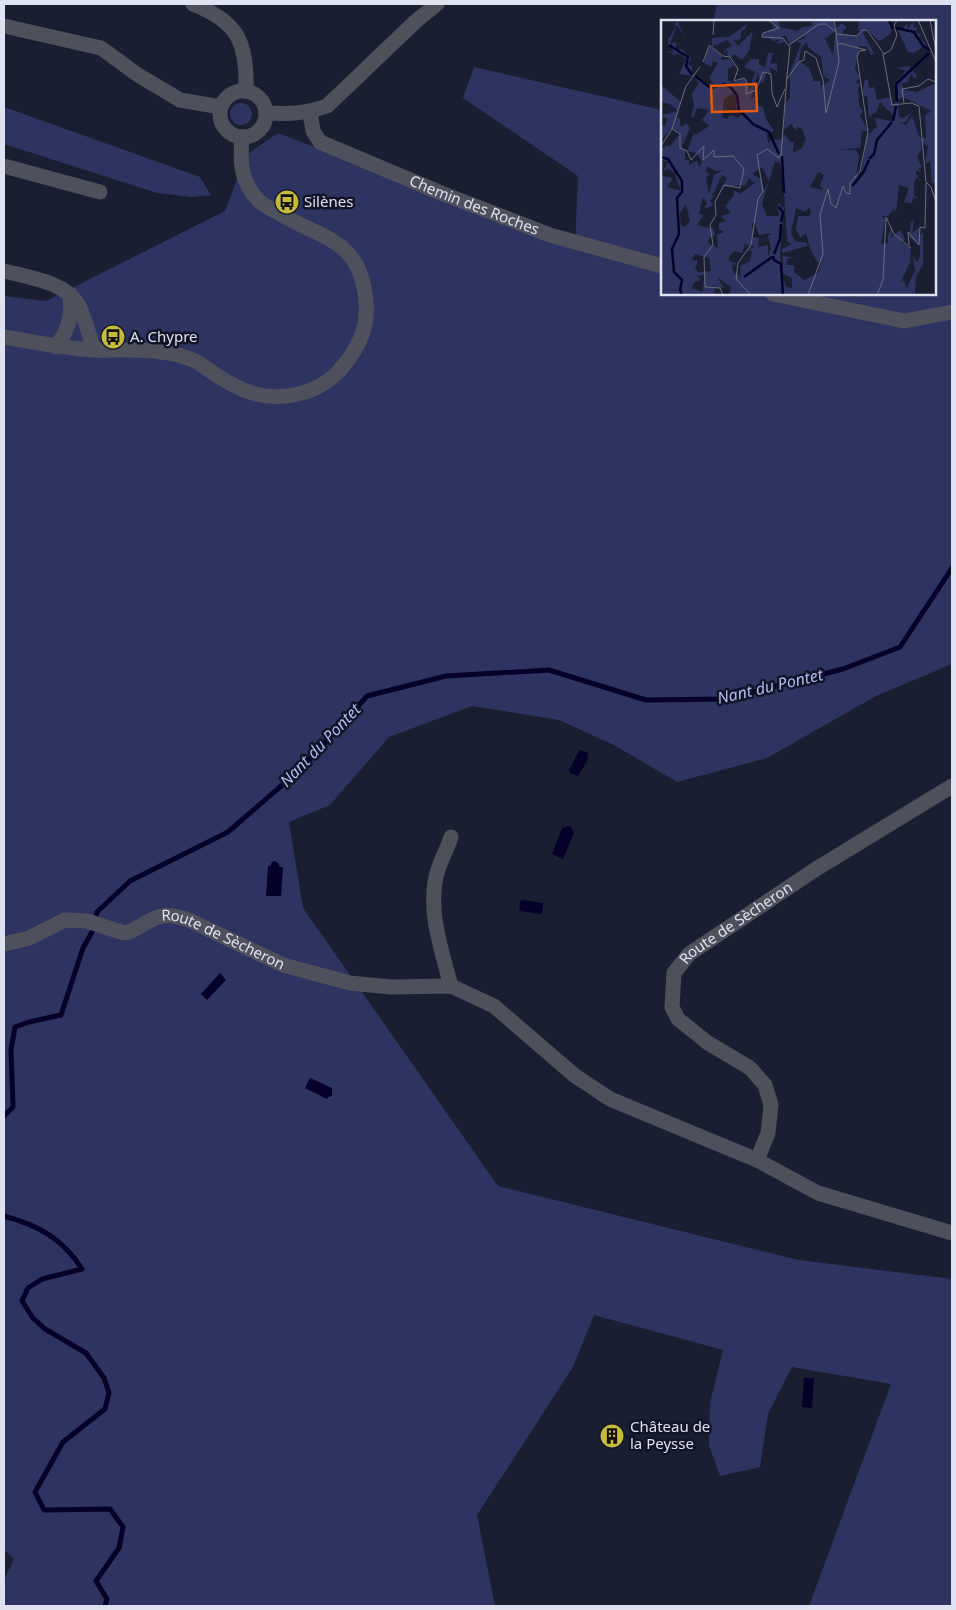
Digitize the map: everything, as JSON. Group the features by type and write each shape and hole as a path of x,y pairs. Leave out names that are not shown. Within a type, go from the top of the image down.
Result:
{"street":[{"path":"193,4 213,12 233,28 239,38 245,65 246,91"},
{"path":"266,114 310,112 327,106 416,21 437,4"},
{"path":"4,26 101,48 138,75 180,100 221,108"},
{"path":"246,91 253,92 262,101 266,114 262,128 256,133 242,137 235,135 224,127 220,114 221,108 228,96 233,93 246,91"},
{"name":"Chemin des Roches","path":"310,112 313,131 320,142 441,193 550,235 661,266"},
{"path":"4,337 56,347 94,350 160,351 198,362 236,388 271,397 296,394 320,386 333,377 348,361 359,343 365,324 367,304 365,285 360,269 350,253 343,247 270,209 257,198 244,178 241,166 242,137"},
{"path":"4,166 100,192"},
{"path":"4,271 48,283 70,294 80,307 94,350"},
{"path":"56,347 71,321 70,294"},
{"path":"778,295 904,321 952,312"},
{"name":"Route de Sècheron","path":"758,1160 768,1133 771,1105 764,1085 750,1068 708,1043 678,1019 672,1008 674,973 690,954 816,869 952,786"},
{"path":"451,837 436,876 434,901 436,927 451,986"},
{"name":"Route de Sècheron","path":"4,944 29,938 65,920 87,921 129,933 153,918 166,914 191,921 283,965 350,984 391,987 451,986 494,1006 574,1075 610,1099 758,1160 818,1193 952,1233"}],"shaded area":[{"path":"717,4 952,4 952,664 876,696 767,758 677,782 614,745 559,720 472,706 389,737 330,805 289,822 303,908 498,1186 799,1260 952,1279 952,1606 809,1606 891,1384 792,1367 768,1414 760,1467 720,1476 709,1445 710,1403 723,1350 594,1315 573,1367 477,1515 495,1606 4,1606 4,1580 14,1559 4,1550 4,296 46,301 225,211 246,155 278,133 575,248 578,176 463,98 474,67 661,110 661,295 936,295 936,20 713,20"},
{"path":"241,103 249,106 252,114 249,122 241,125 233,122 230,114 233,106"},
{"path":"4,107 200,177 211,195 192,197 157,193 4,144"},
{"path":"580,750 588,753 587,761 578,776 570,773 569,769"},
{"path":"571,827 574,833 563,859 552,854 562,828"},
{"path":"275,861 280,867 283,867 281,896 266,896 268,866"},
{"path":"521,900 543,903 542,914 519,911"},
{"path":"220,973 226,980 207,1000 201,994"},
{"path":"310,1078 332,1088 332,1096 327,1099 305,1088"},
{"path":"804,1378 814,1378 812,1408 802,1407"}],"waterway":[{"name":"Nant du Pontet","path":"4,1116 13,1107 11,1050 15,1027 61,1015 83,948 92,932 97,912 130,881 228,832 303,767 367,696 446,676 549,670 646,700 725,699 843,669 900,647 952,568"},
{"name":"Nant du Pontet","path":"4,1216 39,1229 58,1241 75,1258 82,1269 42,1279 28,1288 22,1301 33,1318 45,1329 86,1353 104,1378 109,1393 105,1409 63,1442 35,1492 44,1510 110,1509 123,1527 119,1548 96,1581 107,1599 105,1606"}],"place":[{"name":"Silènes","path":"287,202"},
{"name":"A. Chypre","path":"113,337"},
{"name":"Château de la Peysse","path":"612,1436"}]}
